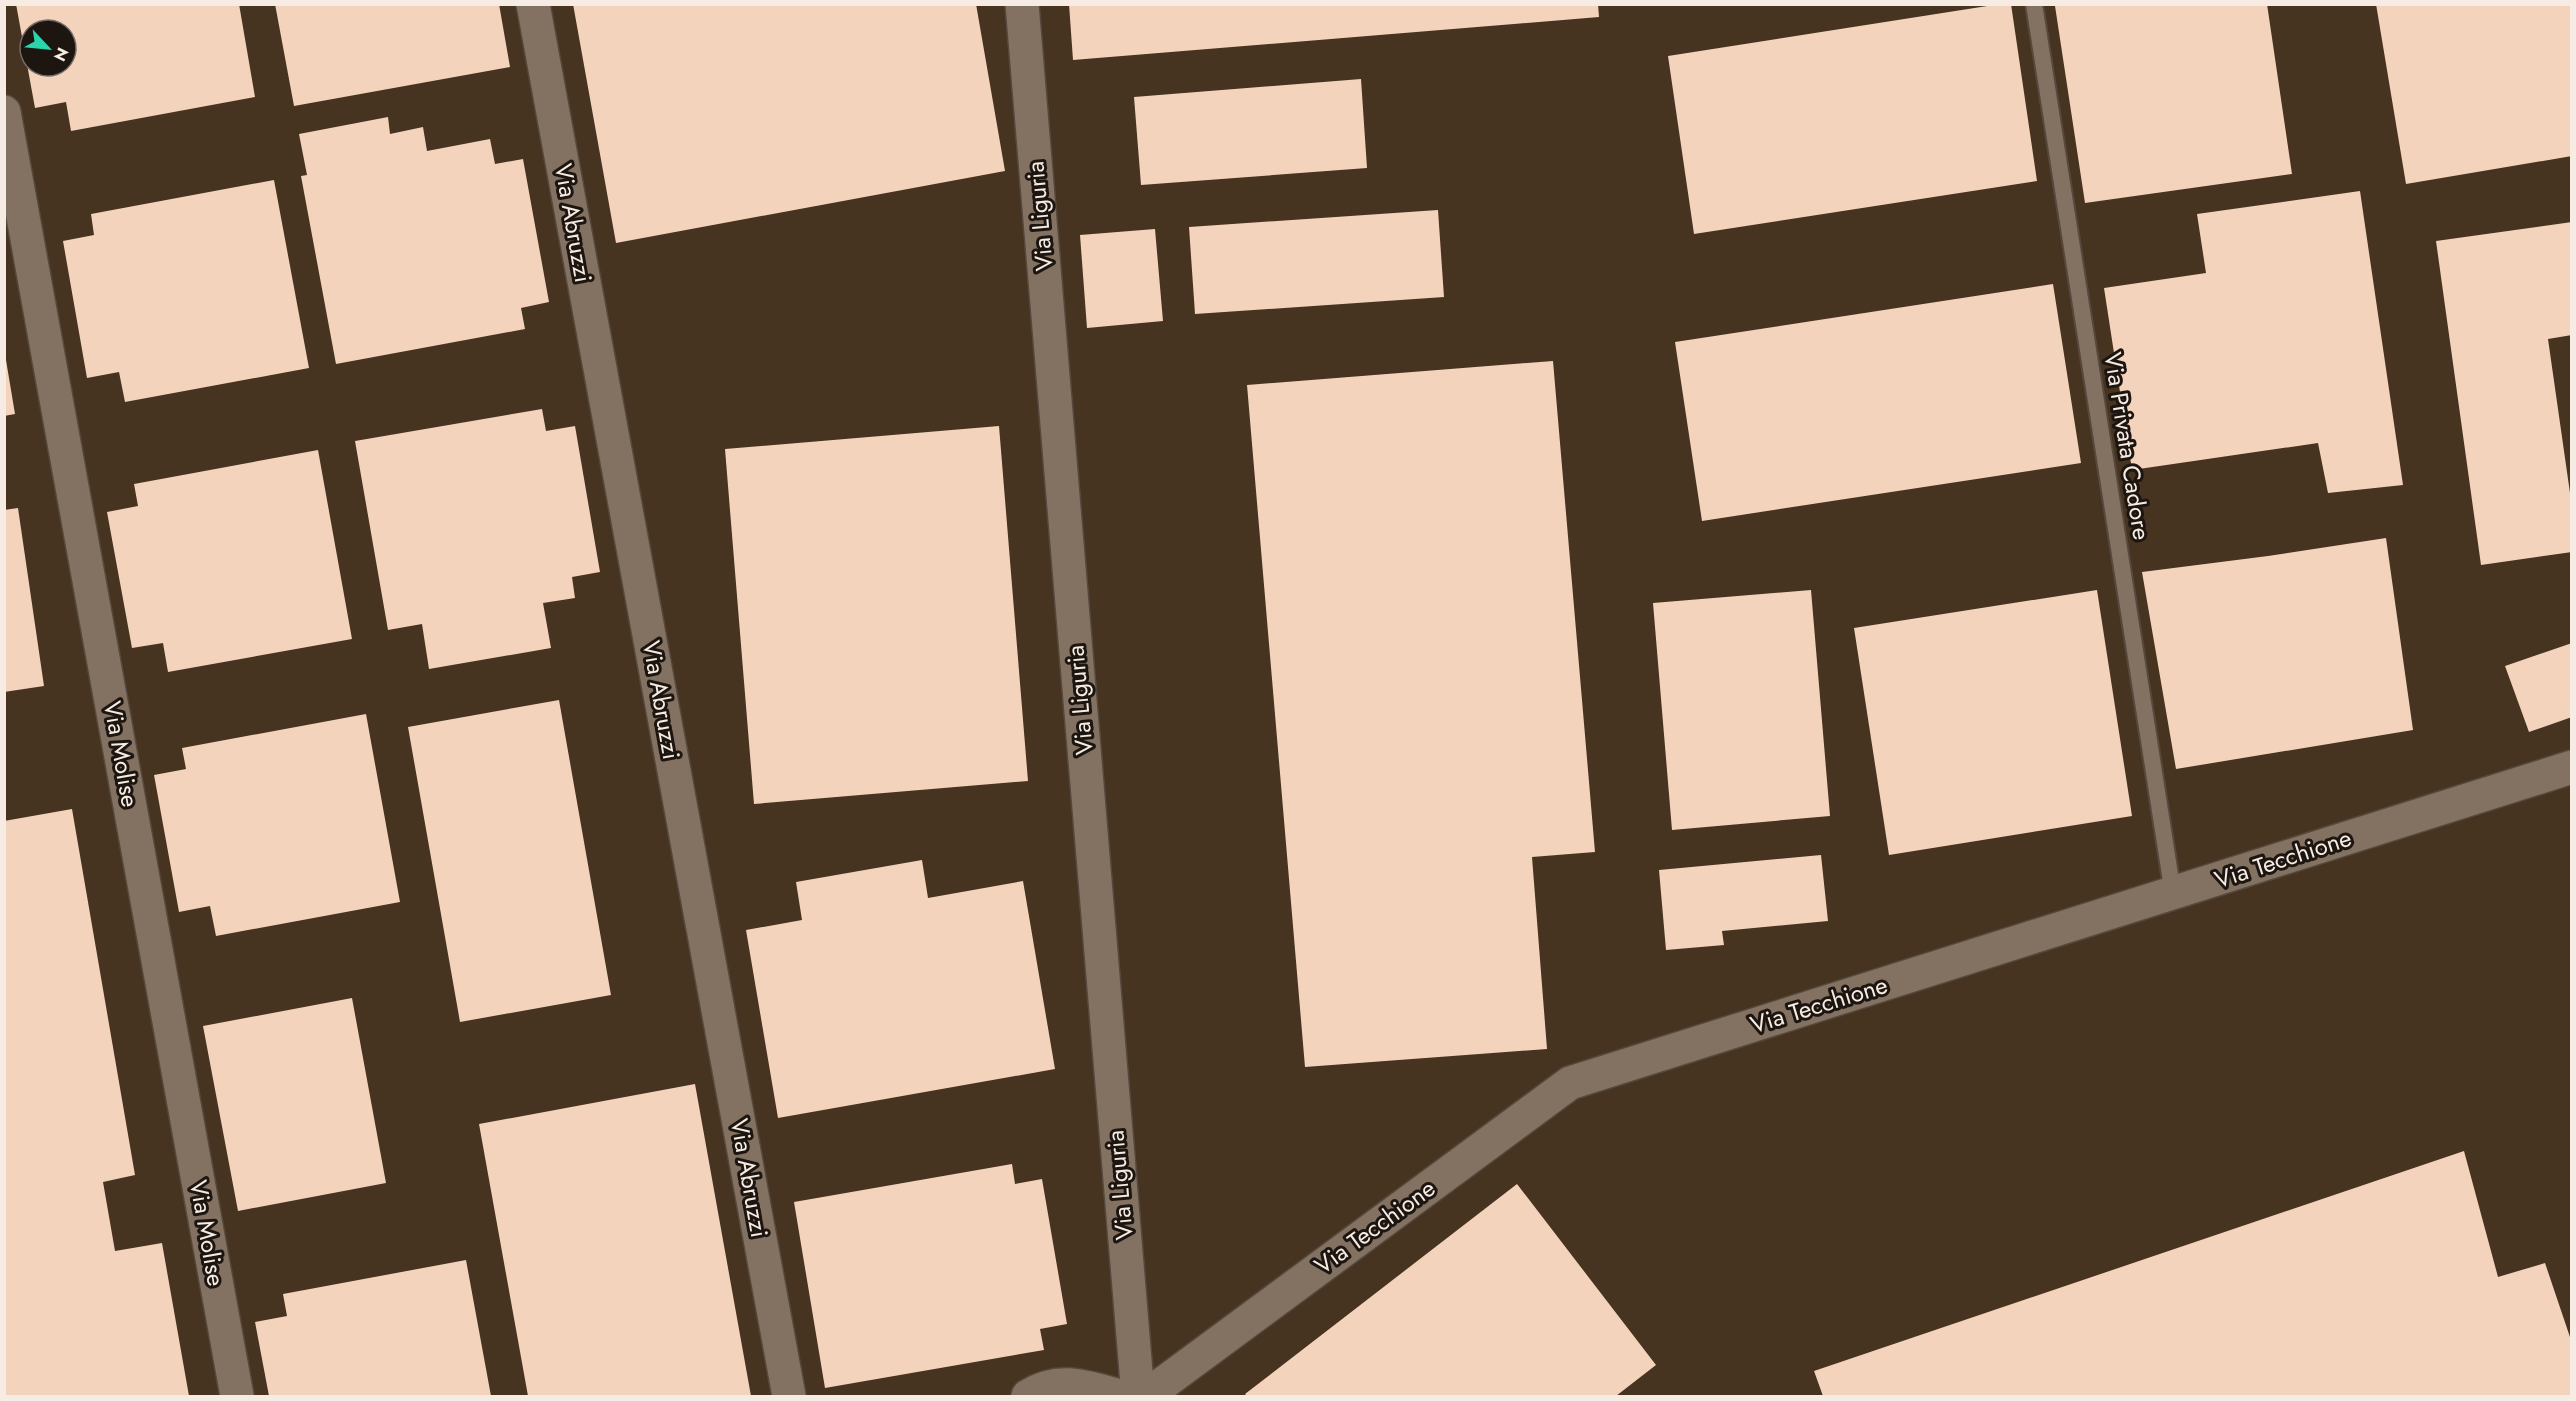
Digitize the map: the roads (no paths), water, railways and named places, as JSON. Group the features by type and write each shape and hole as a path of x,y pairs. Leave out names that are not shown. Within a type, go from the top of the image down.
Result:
{"street":[{"name":"Via Abruzzi","path":"533,4 789,1396"},
{"name":"Via Liguria","path":"1022,4 1138,1396"},
{"name":"Via Molise","path":"4,112 237,1396"},
{"name":"Via Tecchione","path":"1146,1396 1570,1083 2571,767"},
{"path":"1028,1396 1042,1388 1075,1383 1120,1396"}],"lane":[{"name":"Via Privata Cadore","path":"2034,4 2173,894"}]}
